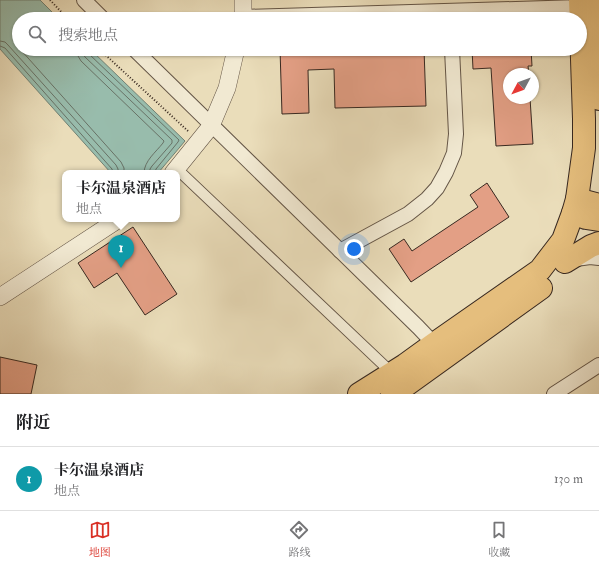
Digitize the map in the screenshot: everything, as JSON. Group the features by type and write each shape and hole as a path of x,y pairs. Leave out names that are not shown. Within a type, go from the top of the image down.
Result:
{"main road":[{"path":"585,2 586,12"},
{"path":"585,2 585,12"},
{"path":"587,16 599,99"},
{"path":"440,350 540,270 587,209 584,148 585,56"},
{"path":"565,262 587,209 598,157 599,112"},
{"path":"359,394 392,384 405,365 440,350 543,286 565,262 591,246 596,252"}],"street":[{"path":"84,0 96,12"},
{"path":"243,0 243,12"},
{"path":"481,12 585,2"},
{"path":"141,56 440,350"},
{"path":"176,170 212,126 227,88 234,56"},
{"path":"340,251 408,214 427,199 437,188 454,153 456,134 452,56"},
{"path":"180,176 392,384"},
{"path":"0,297 114,222"},
{"path":"596,252 599,270"},
{"path":"540,270 565,262"},
{"path":"554,394 599,365"}],"path":[{"path":"50,0 61,12"},
{"path":"107,56 190,132"}],"water":[{"path":"0,0 40,0 52,12 12,12 12,56 97,56 185,141 161,170 108,170 0,49"}],"building":[{"path":"280,56 424,56 426,106 335,108 334,69 308,70 309,113 282,114"},
{"path":"472,56 531,56 532,66 528,66 528,68 503,68 503,104 530,104 533,144 496,146 491,68 473,69"},
{"path":"487,183 509,217 411,282 389,249 404,239 412,251 478,207 470,195"},
{"path":"133,227 177,294 145,315 117,273 94,288 78,263"},
{"path":"0,357 37,365 31,394 0,394"}],"place":[{"name":"卡尔温泉酒店","path":"121,268"}]}
